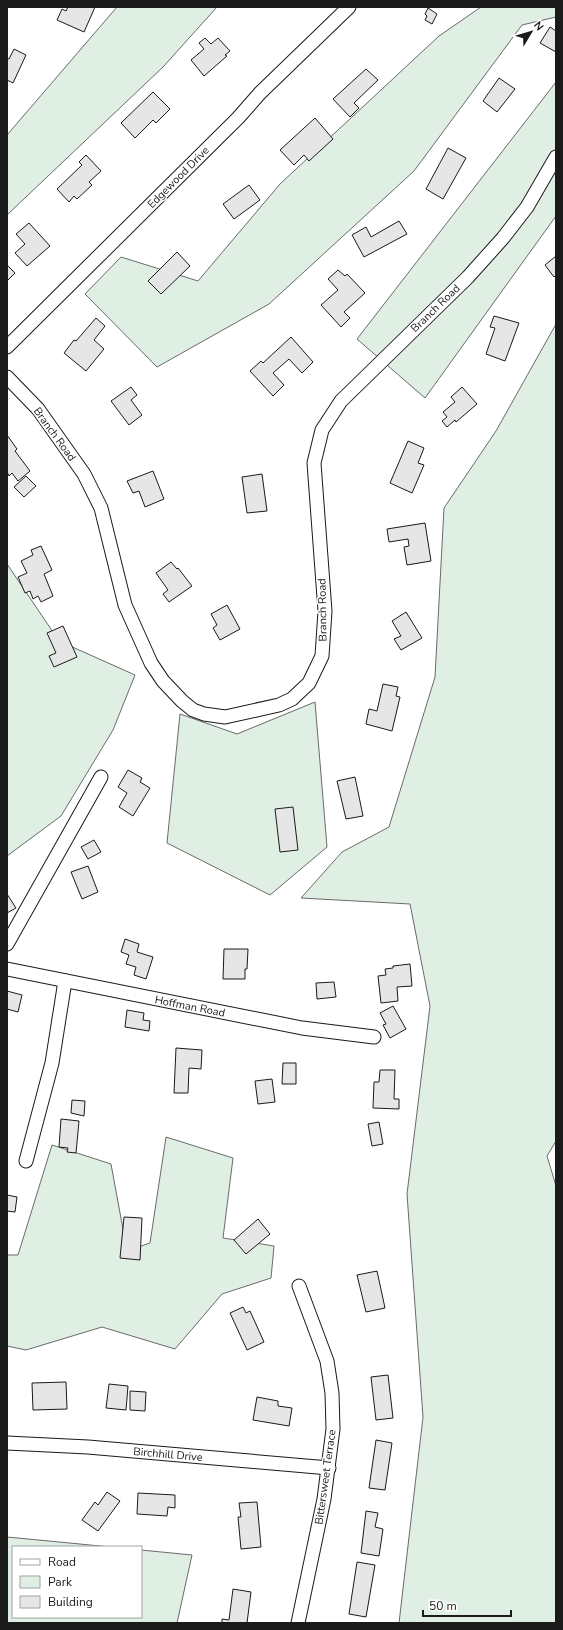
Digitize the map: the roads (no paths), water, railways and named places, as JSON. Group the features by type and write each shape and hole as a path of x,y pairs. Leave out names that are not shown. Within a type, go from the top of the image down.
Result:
{"street":[{"name":"Edgewood Drive","path":"7,347 238,118 260,93 349,7"},
{"name":"Branch Road","path":"7,377 38,409 84,474 100,508 125,605 151,662 163,681 193,710 204,714 225,717 279,705 292,698 308,683 322,656 324,611 314,463 322,430 341,401 468,277 503,238 528,207 556,157"},
{"path":"7,944 101,777"},
{"name":"Hoffman Road","path":"7,969 302,1028 374,1037"},
{"path":"26,1161 52,1063 65,981"},
{"name":"Bittersweet Terrace","path":"298,1623 324,1499 333,1429 332,1393 327,1361 299,1286"},
{"name":"Birchhill Drive","path":"7,1443 88,1447 329,1468"}]}
